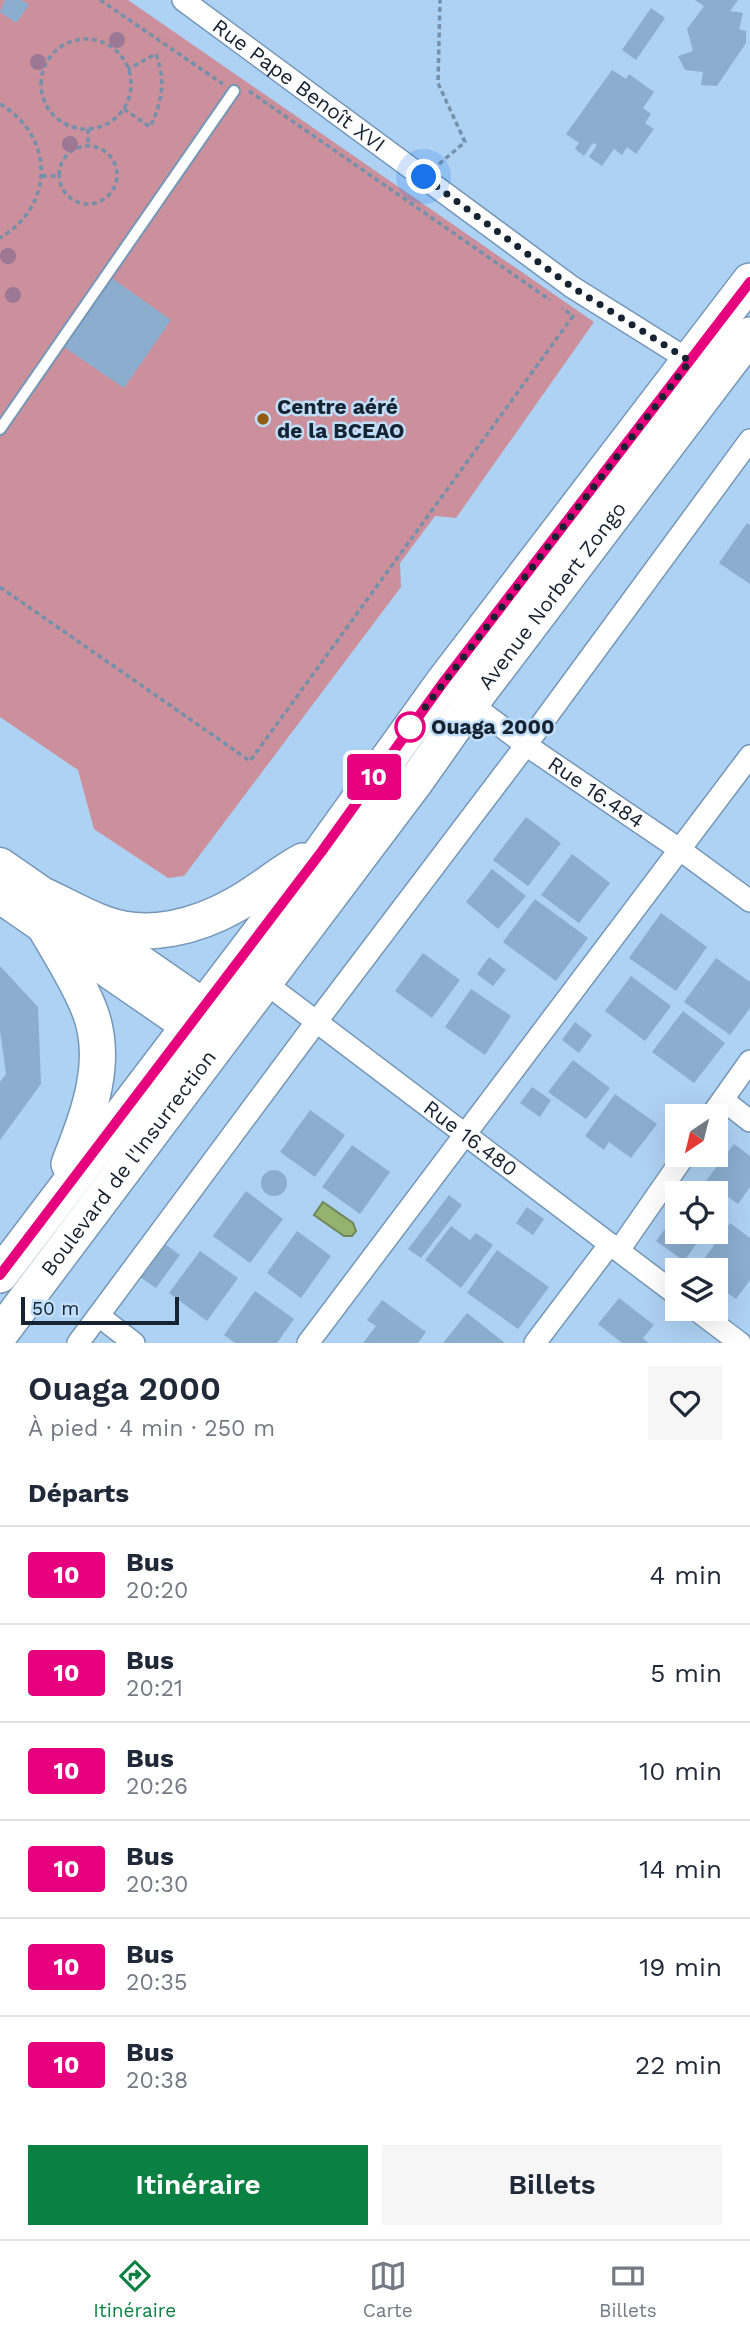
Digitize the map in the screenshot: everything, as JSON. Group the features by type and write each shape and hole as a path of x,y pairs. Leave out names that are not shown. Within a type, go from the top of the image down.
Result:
{"main road":[{"name":"Avenue Norbert Zongo","path":"196,1015 322,851 442,684 750,282"},
{"name":"Avenue Norbert Zongo","path":"223,1036 750,335"},
{"path":"0,897 46,913 107,925 137,930 173,928 200,922 234,905 322,851"},
{"path":"0,864 46,913 223,1036"},
{"path":"46,913 90,1010 98,1059 89,1108 55,1201"},
{"name":"Boulevard de l'Insurrection","path":"0,1275 196,1015"},
{"name":"Boulevard de l'Insurrection","path":"0,1334 223,1036"}],"street":[{"name":"Rue Pape Benoît XVI","path":"183,0 572,287 690,361"},
{"path":"78,1343 526,745 750,439"},
{"name":"Rue 16.484","path":"442,684 526,745 680,849 750,901"},
{"path":"308,1343 750,756"},
{"name":"Rue 16.480","path":"264,982 665,1286"},
{"path":"720,1104 750,1061"},
{"path":"728,1112 750,1121"},
{"path":"535,1343 615,1247 676,1167"},
{"path":"99,1316 134,1343"},
{"path":"711,1321 740,1343"}],"lane":[{"path":"0,429 233,91"}],"path":[{"path":"100,0 233,91 248,90 551,300"},
{"path":"424,177 466,142 438,83 440,0"},
{"path":"96,40 116,51 128,69 131,90 124,108 115,119 105,125 88,129 71,127 60,121 45,103 41,79 51,56 60,47 71,42 96,40"},
{"path":"124,108 150,127 160,105 162,89 161,68 156,54 128,69"},
{"path":"0,104 22,120 31,133 39,154 42,176 33,206 12,231 0,238"},
{"path":"88,129 88,146"},
{"path":"88,146 105,152 112,159 117,176 111,193 96,204 77,202 63,189 60,176 61,164 66,157 72,151 88,146"},
{"path":"42,176 60,176"},
{"path":"0,587 250,761 573,316 562,308"}],"shaded area":[{"name":"Centre aéré de la BCEAO","path":"0,0 128,0 594,322 456,518 435,516 400,563 401,587 184,876 168,878 94,829 78,770 0,717"},
{"path":"323,1202 353,1223 356,1231 352,1236 344,1236 314,1215"}],"building":[{"path":"5,0 22,0 29,5 16,23 0,12"},
{"path":"695,0 738,0 730,11 743,13 739,29 746,31 746,43 717,86 701,85 703,72 685,70 678,56 693,51 687,29 704,6"},
{"path":"651,8 665,18 636,60 622,50"},
{"path":"612,70 626,79 629,74 654,92 643,108 651,114 645,123 654,129 636,154 627,147 622,155 614,149 602,166 589,157 597,145 593,143 584,156 575,149 579,143 566,134"},
{"path":"109,276 171,320 124,388 61,345"},
{"path":"747,523 750,525 750,584 719,563"},
{"path":"526,817 561,843 528,886 493,860"},
{"path":"572,854 610,883 579,923 541,895"},
{"path":"492,869 526,896 498,929 466,902"},
{"path":"535,899 588,938 556,981 503,942"},
{"path":"661,913 707,947 676,991 629,958"},
{"path":"423,953 460,980 432,1018 395,991"},
{"path":"489,957 506,970 493,986 477,974"},
{"path":"716,958 750,982 750,1008 730,1035 684,1002"},
{"path":"0,966 38,1007 41,1084 0,1140 0,1082 6,1074 0,1030"},
{"path":"631,976 671,1006 645,1041 605,1011"},
{"path":"471,989 511,1016 485,1055 445,1027"},
{"path":"683,1011 725,1043 694,1083 652,1052"},
{"path":"575,1022 592,1035 579,1053 562,1040"},
{"path":"573,1060 610,1088 586,1119 548,1092"},
{"path":"532,1087 551,1100 540,1117 520,1103"},
{"path":"615,1094 657,1124 631,1158 609,1142 604,1150 585,1136"},
{"path":"310,1110 345,1135 315,1177 280,1152"},
{"path":"734,1144 750,1156 750,1187 738,1204 728,1197 728,1181 706,1181 717,1167 728,1167 728,1152"},
{"path":"352,1145 390,1172 360,1214 322,1187"},
{"path":"274,1170 283,1174 287,1183 283,1192 274,1196 265,1192 261,1183 265,1174"},
{"path":"246,1191 283,1219 250,1263 213,1236"},
{"path":"449,1195 462,1205 421,1258 408,1249"},
{"path":"527,1207 544,1219 533,1235 516,1223"},
{"path":"730,1223 750,1238 750,1280 736,1299 728,1293 728,1258 705,1258 715,1244 728,1244"},
{"path":"451,1226 470,1240 476,1233 493,1245 461,1288 425,1260"},
{"path":"665,1229 665,1244 696,1244 686,1258 680,1258 656,1241"},
{"path":"297,1231 331,1256 301,1298 267,1273"},
{"path":"161,1241 180,1255 156,1288 137,1275"},
{"path":"497,1250 549,1287 518,1329 467,1293"},
{"path":"200,1251 238,1278 207,1321 169,1293"},
{"path":"255,1291 294,1319 277,1343 235,1343 224,1335"},
{"path":"619,1298 654,1325 643,1338 649,1343 622,1343 598,1324"},
{"path":"382,1300 426,1332 418,1343 363,1343 376,1326 367,1320"},
{"path":"467,1313 505,1343 443,1343"}],"bus line":[{"name":"10","path":"0,1275 322,851 442,684 750,282"}],"place":[{"name":"Centre aéré de la BCEAO","path":"263,419"},
{"name":"Ouaga 2000","path":"410,727"}],"route":[{"path":"410,727 690,361 572,287 424,177"}]}
